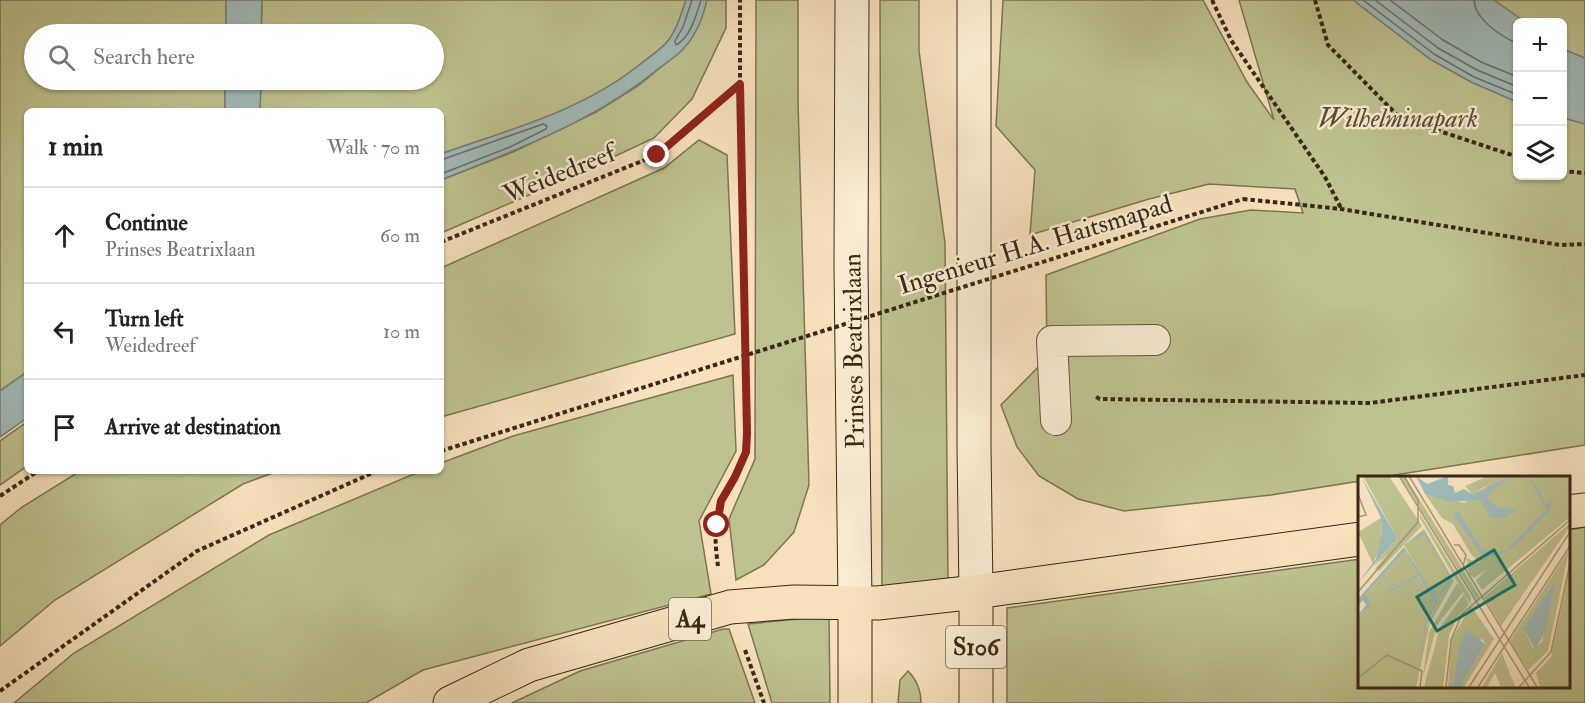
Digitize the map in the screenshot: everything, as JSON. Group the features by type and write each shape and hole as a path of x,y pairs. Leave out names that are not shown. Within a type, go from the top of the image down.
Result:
{"main road":[{"name":"Prinses Beatrixlaan","path":"852,0 851,267 855,703"},
{"name":"S106","path":"974,0 976,703"},
{"path":"1570,512 1585,510"},
{"name":"A4","path":"450,703 529,665 730,607 794,602 878,603 976,592 1358,539"}],"lane":[{"path":"1056,420 1052,341 1155,340"}],"path":[{"path":"741,0 740,84 747,433 746,452 721,501 716,547 719,576 764,703"},
{"path":"1212,0 1231,40 1325,177 1341,209"},
{"path":"1315,0 1328,45 1400,118 1513,155"},
{"name":"Weidedreef","path":"444,241 657,155 740,84"},
{"path":"1567,171 1585,173"},
{"name":"Ingenieur H.A. Haitsmapad","path":"444,450 1243,199 1341,209 1560,245 1585,244"},
{"path":"1053,376 1100,399 1370,403 1585,375"},
{"path":"0,496 33,474"},
{"path":"0,691 197,551 368,474"}],"green space":[{"path":"0,0 226,0 226,24 24,24 24,90 225,90 225,108 24,108 24,374 0,391"},
{"path":"262,0 686,0 676,27 667,42 616,82 544,118 444,153 444,108 260,108 261,90 444,90 444,24 261,24"},
{"path":"707,0 726,0 726,28 692,99 654,138 444,232 444,179 513,152 596,112 638,86 683,49"},
{"path":"756,0 798,0 798,102 809,485 794,532 764,565 736,580 729,519 755,459"},
{"path":"880,0 919,0 919,51 945,243 948,583 882,591"},
{"name":"Wilhelminapark","path":"1003,0 1203,0 1247,82 1274,120 1239,0 1585,0 1585,445 1389,476 1358,476 1358,481 1271,495 1124,511 1078,499 1039,476 1017,447 1001,405 1047,358 1046,275 1200,219 1251,210 1303,213 1295,189 1209,184 1149,199 1030,235 1035,170 996,126"},
{"path":"699,140 727,155 735,334 444,416 444,267 664,168"},
{"path":"733,375 736,451 699,521 711,594 423,670 366,703 14,703 74,653 269,535 414,474 444,474 444,462 513,436"},
{"path":"24,424 24,468 0,485 0,441"},
{"path":"75,474 270,474 243,484 55,600 0,646 0,525 22,507"},
{"path":"1585,527 1585,703 1007,703 1007,608 1358,559 1358,688 1570,688 1570,530"},
{"path":"829,616 830,703 772,703 748,624"},
{"path":"729,629 755,703 512,703 580,671"},
{"path":"908,671 918,685 921,703 898,703 900,680"}],"water":[{"path":"226,0 262,0 261,24 226,24"},
{"path":"686,0 707,0 701,20 688,44 677,55 608,104 554,133 444,179 444,153 544,118 593,95 616,82 667,42"},
{"path":"1353,0 1494,0 1519,18 1513,18 1513,100 1471,82 1430,59"},
{"path":"1567,51 1585,58 1585,124 1567,119"},
{"path":"225,90 261,90 260,108 225,108"},
{"path":"24,374 24,420 0,437 0,391"}],"route":[{"path":"657,155 740,84 747,433 746,452 721,501 717,525"}]}
